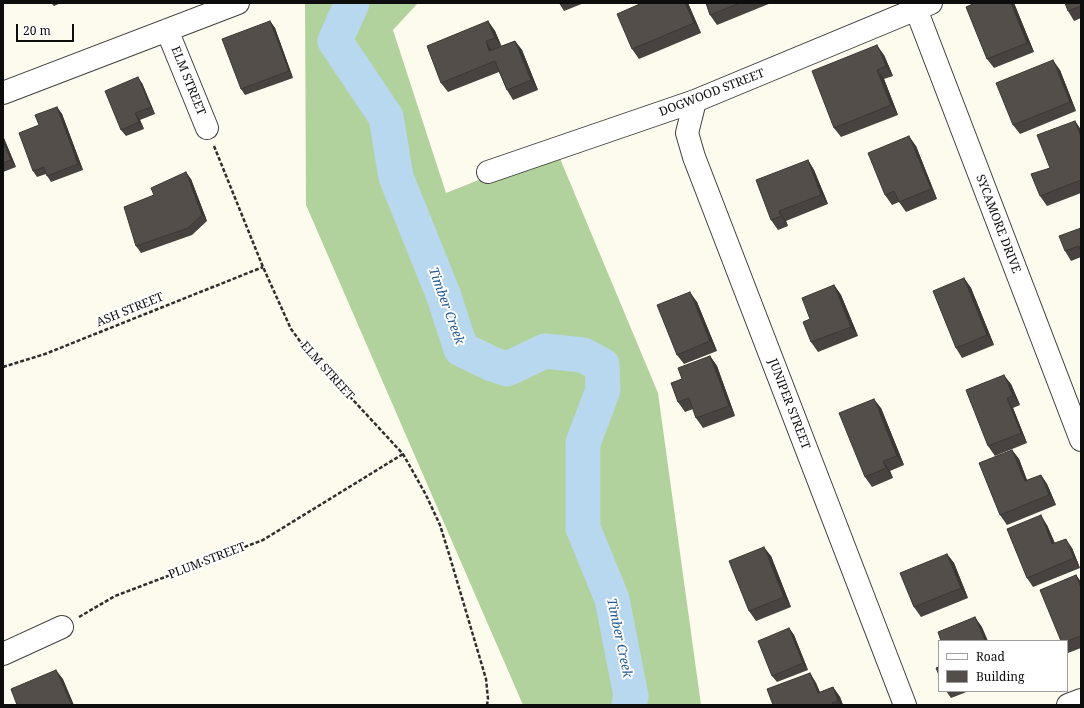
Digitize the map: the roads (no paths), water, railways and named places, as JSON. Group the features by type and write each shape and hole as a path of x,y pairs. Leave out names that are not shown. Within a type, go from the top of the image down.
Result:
{"street":[{"path":"3,93 238,3"},
{"name":"DOGWOOD STREET","path":"488,172 695,101 924,6"},
{"name":"SYCAMORE DRIVE","path":"924,6 1081,440"},
{"name":"ELM STREET","path":"167,30 207,128"},
{"name":"JUNIPER STREET","path":"695,101 688,133 694,157 905,705"},
{"path":"3,654 62,627"},
{"path":"1068,705 1081,700"}],"waterway":[{"name":"Timber Creek","path":"352,3 335,41 386,117 396,177 443,294 461,349 492,364 507,369 545,351 583,355 602,365 603,390 583,443 583,528 612,599 631,696 629,705"}]}
